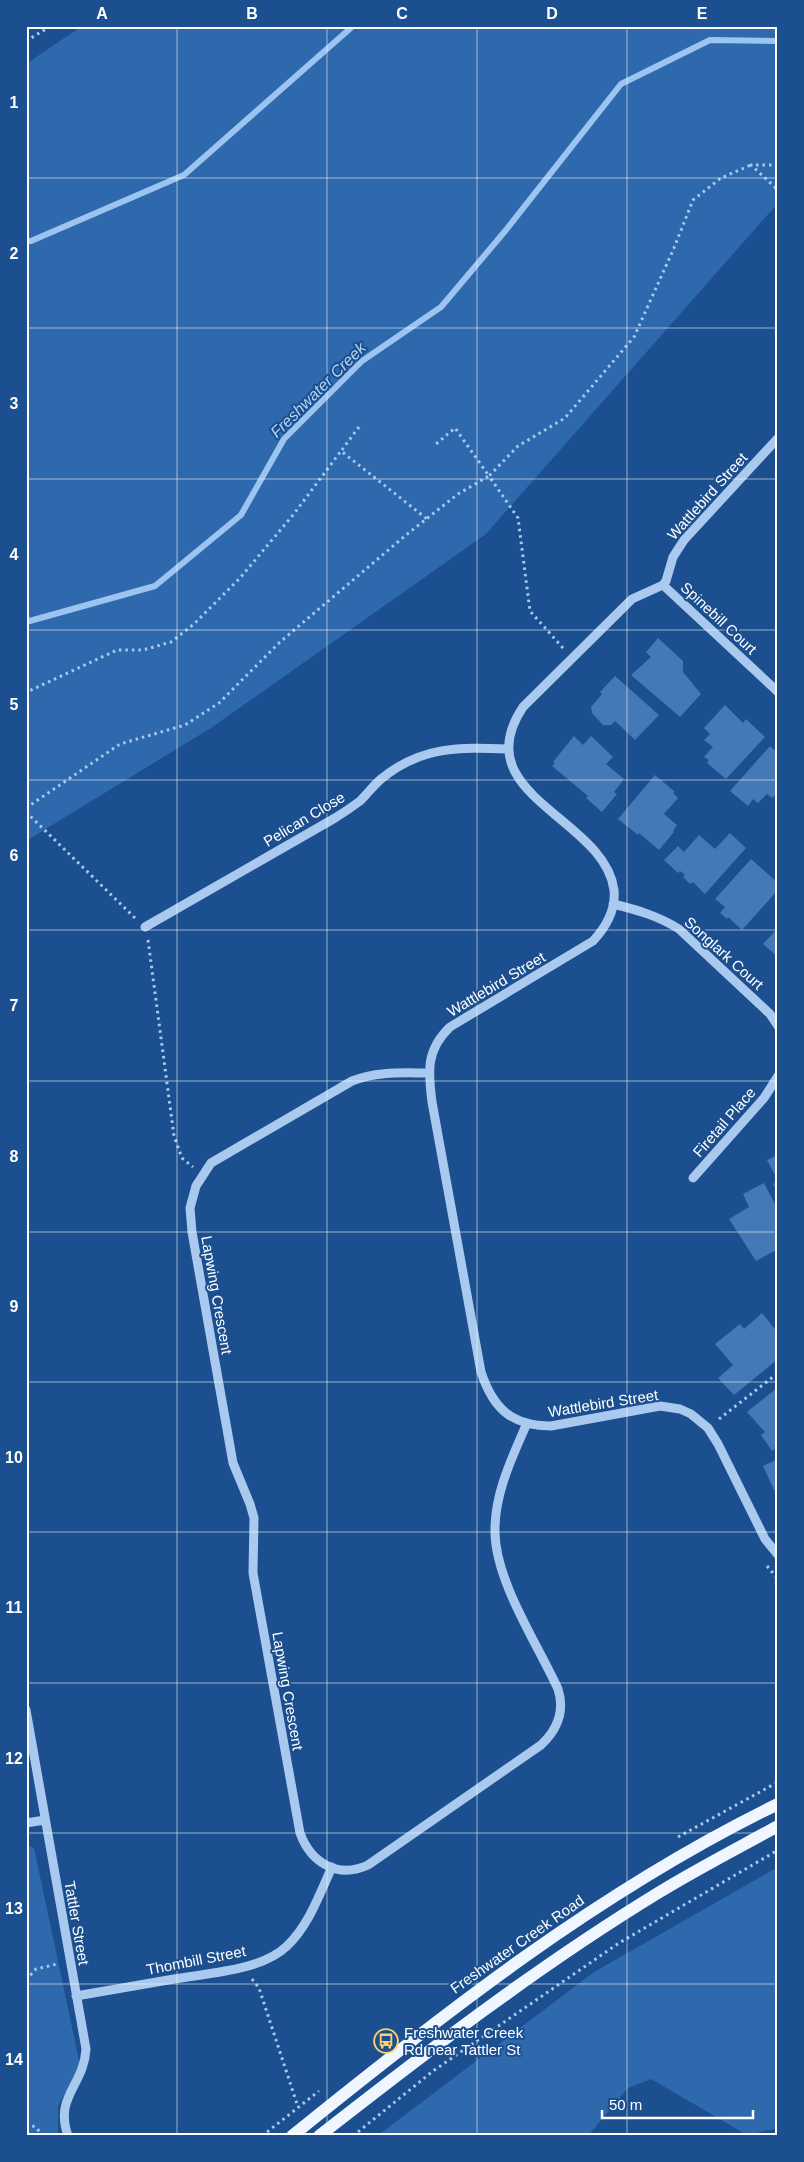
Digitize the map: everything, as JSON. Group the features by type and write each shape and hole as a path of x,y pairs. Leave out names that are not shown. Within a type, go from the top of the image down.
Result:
{"main road":[{"name":"Freshwater Creek Road","path":"292,2136 368,2074 476,1992 562,1931 624,1889 686,1851 778,1804"},
{"path":"320,2136 491,2006 582,1942 658,1893 778,1826"}],"street":[{"name":"Wattlebird Street","path":"663,585 673,557 684,540 778,438"},
{"path":"508,749 516,718 523,708 632,599 663,585"},
{"name":"Spinebill Court","path":"663,585 778,692"},
{"name":"Pelican Close","path":"145,927 335,818 358,802 381,779 419,756 444,749 508,749"},
{"name":"Wattlebird Street","path":"508,749 510,762 520,782 604,862 613,883 614,904 607,924 593,941 450,1027 438,1040 433,1050 429,1073 432,1102 481,1372 490,1396 497,1405 516,1419 537,1426 551,1426 660,1406 680,1409 700,1420 708,1428 718,1444 765,1539 778,1555"},
{"name":"Songlark Court","path":"614,904 662,918 679,929 770,1014 778,1026"},
{"name":"Lapwing Crescent","path":"429,1073 384,1072 367,1075 352,1081 211,1163 196,1186 190,1208 192,1232 233,1463 254,1518 252,1573 300,1833 304,1845 314,1857 332,1867 351,1871 368,1865 542,1745 550,1737 559,1719 562,1708 558,1689 504,1578 496,1550 497,1508 503,1482 509,1463 527,1423"},
{"name":"Firetail Place","path":"692,1178 752,1112 777,1081"},
{"name":"Tattler Street","path":"26,1710 86,2049 86,2059 80,2077 65,2106 63,2119 68,2136"},
{"path":"26,1823 45,1820"},
{"name":"Thombill Street","path":"76,1996 241,1968 270,1958 285,1948 300,1932 315,1905 332,1867"}],"path":[{"path":"26,41 51,26"},
{"path":"26,808 120,744 185,725 219,703 280,642 427,518 458,494 489,476 518,446 565,418 634,337 674,248 693,200 721,178 751,165 778,165"},
{"path":"751,165 778,190"},
{"path":"26,695 29,691 117,650 143,650 171,642 194,624 240,578 293,515 358,427"},
{"path":"436,444 455,428 518,518 530,611 573,658"},
{"path":"341,451 427,518"},
{"path":"26,812 145,927 174,1136 182,1158 203,1174"},
{"path":"708,1428 778,1373"},
{"path":"767,1566 778,1579"},
{"path":"353,2136 433,2071 619,1943 778,1850"},
{"path":"26,1980 36,1969 70,1962"},
{"path":"241,1968 259,1988 298,2107"},
{"path":"26,2124 36,2127 42,2135"}],"shaded area":[{"path":"82,26 778,26 778,203 486,534 211,728 26,841 26,64"},
{"path":"26,1844 34,1848 80,2065 58,2106 58,2132 52,2136 26,2136"},
{"path":"778,1867 778,2128 747,2135 651,2079 628,2088 588,2136 377,2136 594,1972"}],"building":[{"path":"658,638 683,661 683,672 701,694 680,717 631,675 651,657 646,652"},
{"path":"615,676 659,715 635,740 615,721 611,725 603,725 592,713 591,707 602,694 600,692"},
{"path":"725,705 743,723 746,719 765,737 726,779 707,763 709,760 704,757 713,747 704,740 710,734 704,728"},
{"path":"574,736 583,745 591,736 613,757 606,764 624,779 614,792 617,794 602,812 586,798 588,796 552,766 555,763 553,762"},
{"path":"770,746 778,753 778,792 772,798 767,794 758,803 753,799 748,806 730,791"},
{"path":"655,775 675,792 673,793 678,798 664,814 677,825 674,832 659,850 618,819"},
{"path":"730,833 746,848 705,894 693,882 690,884 683,877 685,875 680,871 678,873 664,860 678,846 684,852 699,835 715,849"},
{"path":"751,859 778,883 778,890 742,930 728,917 727,919 720,913 725,907 715,899"},
{"path":"778,928 778,957 763,944"},
{"path":"778,1155 778,1181 767,1160"},
{"path":"778,1181 778,1193 773,1184"},
{"path":"764,1183 778,1210 778,1249 756,1261 729,1219 749,1207 743,1194"},
{"path":"762,1313 778,1333 778,1359 734,1395 718,1378 733,1365 715,1344 740,1324 744,1329"},
{"path":"778,1387 778,1446 772,1451 761,1435 765,1432 747,1412"},
{"path":"778,1459 778,1489 774,1490 763,1466"}],"waterway":[{"name":"Freshwater Creek","path":"26,241 31,241 184,175 353,26"},
{"name":"Freshwater Creek","path":"26,622 155,586 241,515 284,439 362,361 441,307 506,230 621,84 710,40 778,41"}],"place":[{"name":"Freshwater Creek Rd near Tattler St","path":"386,2041"}]}
